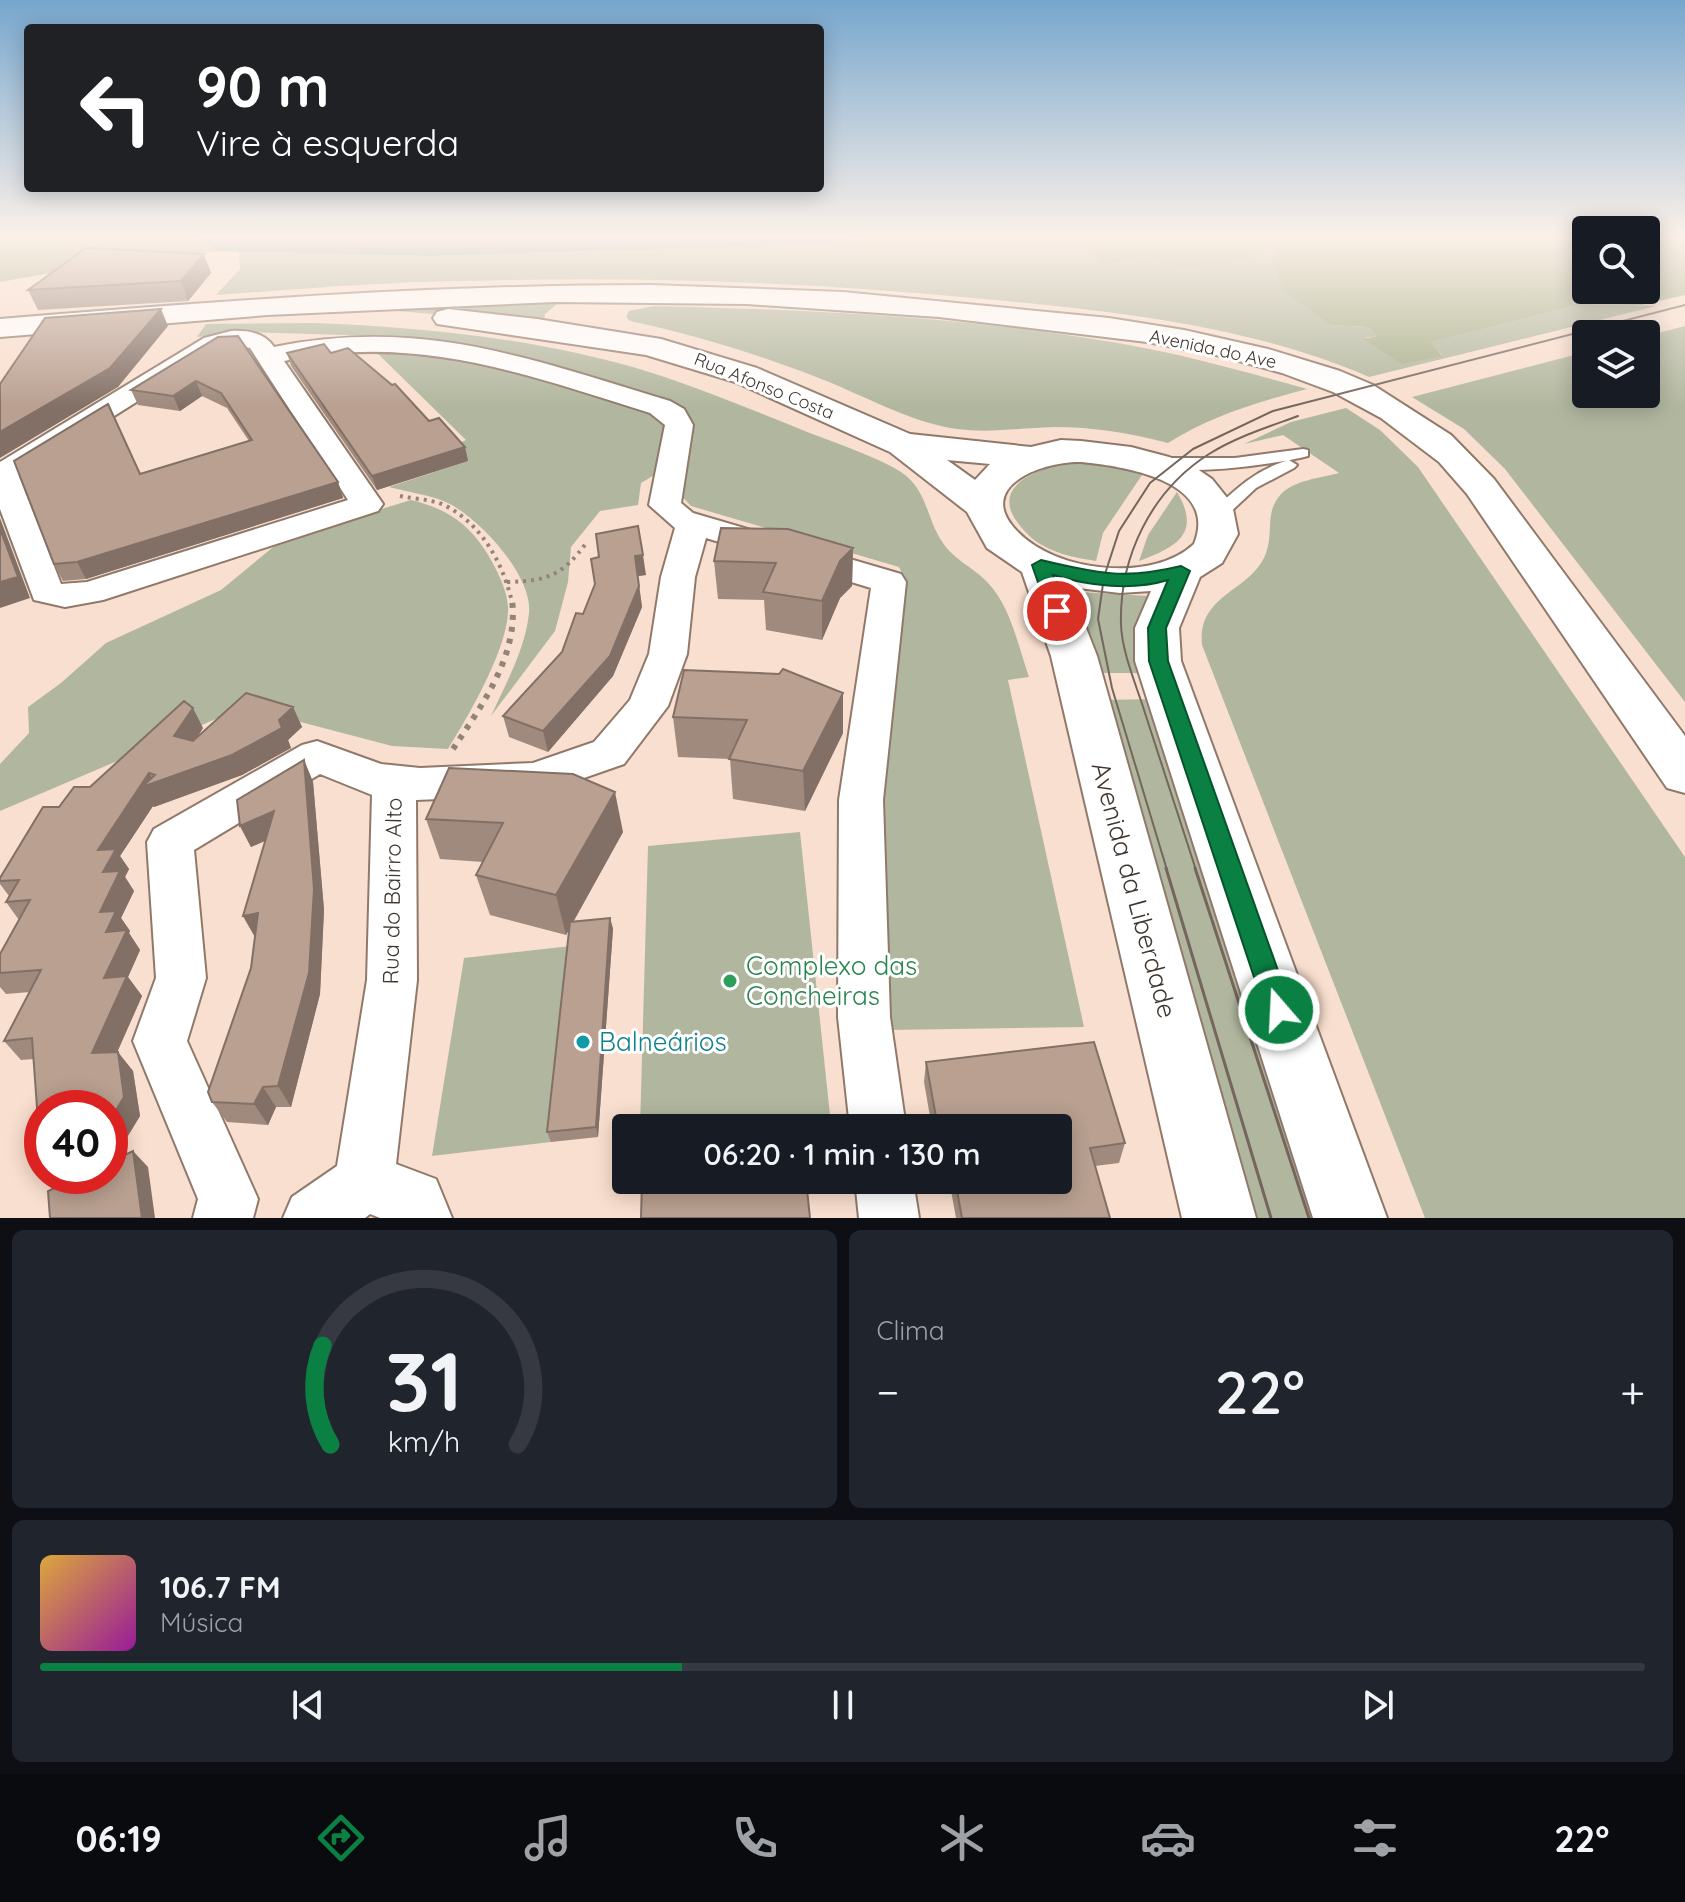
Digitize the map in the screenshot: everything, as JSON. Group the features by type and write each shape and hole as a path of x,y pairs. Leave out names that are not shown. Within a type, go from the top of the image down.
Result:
{"street":[{"name":"Avenida do Ave","path":"267,306 444,295 607,293 854,301 988,312 1176,339 1331,378 1388,408 1456,457 1685,774"},
{"path":"575,333 562,318 567,309 607,293"},
{"path":"607,293 600,314 602,326 618,336 650,346"},
{"name":"Rua Afonso Costa","path":"0,328 267,306 430,317 575,333 650,346 746,375 903,444 984,506"},
{"path":"228,338 248,338 259,343 367,504 91,592 65,596 46,592 1,474 213,343 228,338"},
{"path":"268,356 344,343 389,342 443,348 488,356 660,407 674,415 679,425 665,505 682,520 889,582 861,800 864,1017 876,1114"},
{"name":"Rua Afonso Costa","path":"903,444 1030,458"},
{"path":"1061,451 1096,451 1147,461 1182,476 1205,494 1218,515 1219,537 1206,556 1181,571 1155,579 1114,581 1071,575 1041,565 1011,548 991,527 984,506 989,486 1005,469 1030,458 1061,451"},
{"name":"Rua do Bairro Alto","path":"364,1183 392,980 412,782 535,779 609,753 648,706 668,654 678,577 693,523"},
{"name":"Avenida da Liberdade","path":"1041,565 1074,656 1219,1218"},
{"path":"1181,571 1157,628 1158,661 1350,1218"},
{"path":"223,1218 228,1199 160,1041 181,978 170,842 317,756 377,780 412,782"},
{"path":"313,1218 364,1183 415,1200 422,1218"},
{"path":"886,1194 889,1218"}],"lane":[{"path":"1147,461 1217,465 1307,456 1268,471 1244,487 1218,515"}],"path":[{"path":"362,496 386,493 445,505 480,531 502,568 514,606 510,642 471,722 412,782"},
{"path":"507,582 539,581 568,568 587,542"}],"green space":[{"path":"917,293 1316,293 1331,325 1368,327 1377,336 1364,338 1442,355 1430,342 1583,304 1656,306 1599,320 1572,320 1572,327 1369,377 1323,359 1228,333 1131,315"},
{"path":"1285,293 1572,293 1572,304 1583,304 1431,342 1442,356 1402,364 1363,339 1377,336 1368,327 1331,325"},
{"path":"1660,293 1685,295 1660,301"},
{"path":"562,300 545,314 544,323 347,307"},
{"path":"654,306 918,318 1049,332 1178,355 1307,389 1218,417 1168,443 1083,428 964,430 902,414 776,362 704,339 630,321 626,317 629,311"},
{"path":"313,323 476,336 556,349 636,368 696,388 864,454 910,479 922,496 943,543 953,555 983,578 1003,603 1029,677 1008,680 1084,1027 889,1030 882,824 893,664 905,579 899,567 691,506 679,493 691,429 522,358 476,346 345,335 247,332 197,337 206,324"},
{"path":"1685,326 1685,702 1505,469 1464,429 1412,397 1572,356 1572,408 1660,408 1660,332"},
{"path":"370,346 503,366 666,420 656,474 641,483 638,505 600,511 571,547 568,582 555,631 491,716 523,640 529,613 528,598 502,550 474,521 441,500 389,487 468,461 454,445 466,440"},
{"path":"1346,408 1380,430 1418,467 1685,857 1685,1218 1425,1218 1202,645 1208,614 1216,603 1249,577 1266,553 1271,515 1281,494 1300,483 1339,473 1283,435 1244,444 1291,422"},
{"path":"1081,461 1105,461 1144,472 1103,533 1096,561 1062,554 1038,543 1015,519 1010,505 1011,493 1028,476"},
{"path":"1177,492 1184,506 1186,529 1174,544 1139,561 1148,535"},
{"path":"411,500 444,512 470,531 493,563 507,600 507,623 495,660 448,749 392,746 244,707 0,811 0,764 29,733 28,707 106,643 221,590 283,539"},
{"path":"1063,591 1148,596 1145,619 1152,673 1090,673"},
{"path":"1163,699 1332,1218 1238,1218 1096,700"},
{"name":"Complexo das Concheiras","path":"800,832 830,1114 640,1114 648,846"},
{"path":"571,946 551,1142 432,1156 464,958"}],"building":[{"path":"161,309 110,368 0,432 0,384 45,318"},
{"path":"238,336 338,482 77,562 54,564 14,461 108,404 140,474 252,440 221,393 196,381 173,396 131,390 218,337"},
{"path":"324,344 331,353 348,348 392,385 395,384 429,421 439,418 465,447 372,476 287,353"},
{"path":"638,526 643,555 635,556 639,586 610,656 543,731 503,716 562,652 576,613 583,614 595,584 591,559 599,557 596,534"},
{"path":"721,528 788,529 853,548 840,561 822,601 763,592 776,563 714,561"},
{"path":"0,529 18,577 0,582"},
{"path":"783,669 843,693 803,771 729,759 747,720 673,717 684,670 779,674"},
{"path":"246,693 293,707 279,720 282,728 232,755 142,787 155,775 149,773 98,850 116,849 103,872 120,871 100,912 116,911 106,932 127,930 104,978 127,976 92,1053 118,1052 123,1090 36,1090 32,1038 4,1041 41,970 0,973 0,954 30,900 6,902 19,880 0,881 0,878 43,807 59,807 74,787 90,787 184,701 193,708 174,736 193,741"},
{"path":"304,760 314,889 309,973 278,1086 263,1087 254,1104 212,1102 208,1092 251,968 258,913 243,916 274,811 240,826 237,800"},
{"path":"449,768 573,774 615,792 556,895 476,875 503,823 426,819"},
{"name":"Balneários","path":"610,918 596,1127 547,1132 570,922"},
{"path":"1094,1042 1125,1143 1090,1148 1110,1218 962,1218 958,1194 1072,1194 1072,1114 935,1114 926,1062"},
{"path":"133,1151 142,1218 50,1218 48,1194 128,1194 128,1153"},
{"path":"642,1194 807,1194 810,1218 641,1218"}],"tram line":[{"path":"1167,870 1112,688 1098,619 1104,577 1119,531 1150,483 1193,449 1273,411 1685,305"},
{"path":"1196,870 1124,647 1121,625 1126,575 1142,528 1155,506 1188,469 1230,442 1298,416"},
{"path":"1166,868 1271,1218"},
{"path":"1195,868 1309,1218"}],"place":[{"name":"Complexo das Concheiras","path":"730,981"},
{"name":"Balneários","path":"583,1042"}],"route":[{"path":"1057,611 1041,565 1071,575 1125,581 1155,579 1181,571 1157,628 1158,661 1279,1010"}]}
